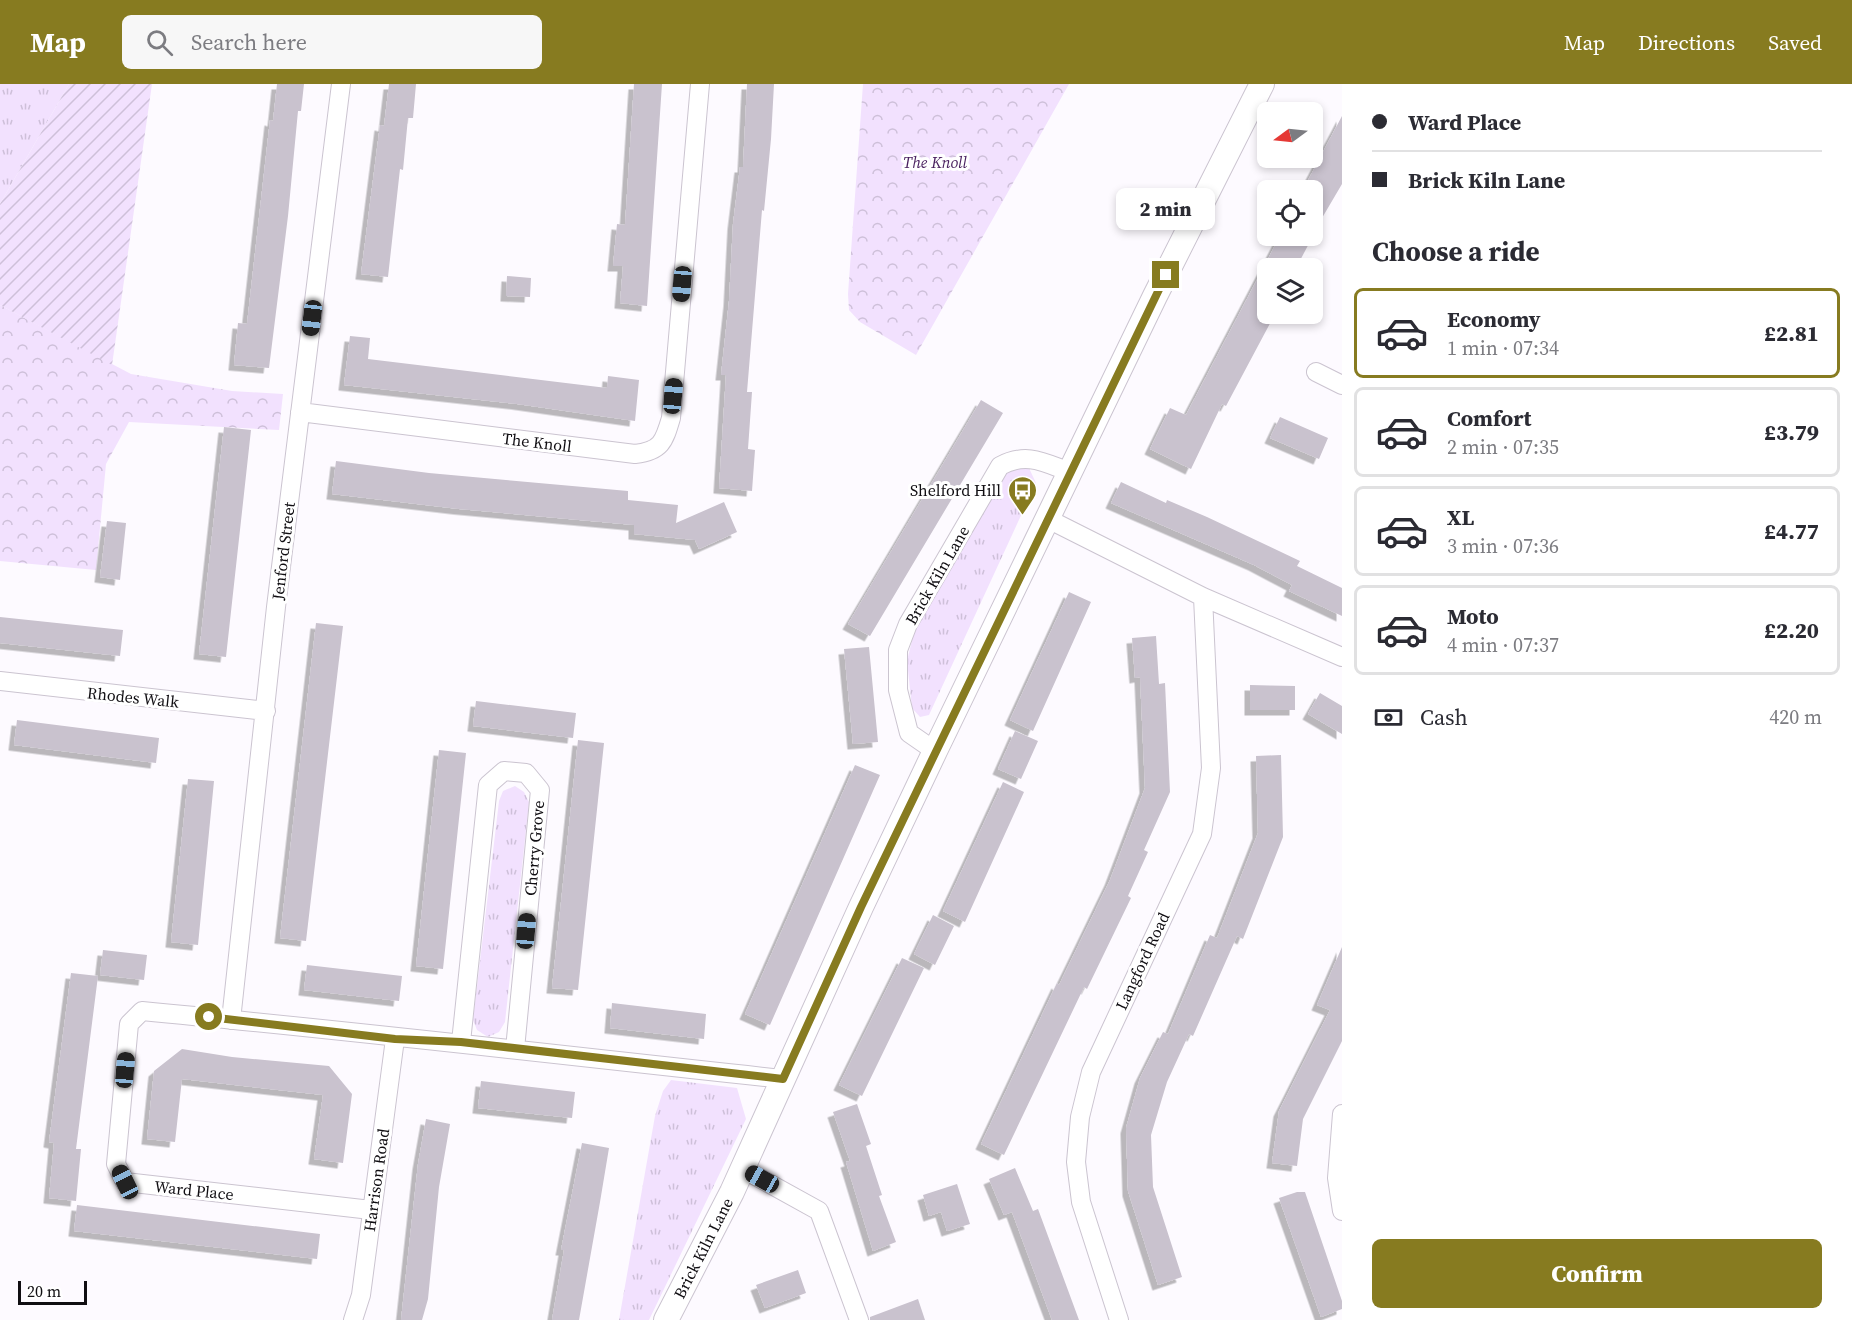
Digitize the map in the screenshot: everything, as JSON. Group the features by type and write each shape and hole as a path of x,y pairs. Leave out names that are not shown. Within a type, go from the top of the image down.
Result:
{"street":[{"name":"Jenford Street","path":"231,1020 300,412 341,84"},
{"name":"The Knoll","path":"300,412 635,454 651,452 665,440 671,418 700,84"},
{"name":"Brick Kiln Lane","path":"666,1320 743,1169 861,907 935,751 1262,84"},
{"path":"1316,372 1342,385"},
{"name":"Brick Kiln Lane","path":"935,751 909,733 898,690 897,650 908,624 1000,466 1015,458 1037,460 1070,472"},
{"path":"1048,519 1203,597 1342,657"},
{"name":"Langford Road","path":"1119,1320 1081,1202 1076,1162 1080,1117 1091,1072 1202,834 1211,768 1203,597"},
{"name":"Rhodes Walk","path":"0,681 266,711"},
{"name":"Cherry Grove","path":"461,1042 488,785 504,771 525,773 540,790 515,1049"},
{"name":"Ward Place","path":"371,1210 125,1182 116,1164 129,1023 142,1011 395,1039"},
{"path":"395,1039 461,1042 783,1079"},
{"name":"Harrison Road","path":"353,1320 361,1295 395,1039"},
{"path":"1341,1120 1337,1178 1342,1211"},
{"path":"743,1169 819,1211 859,1320"}],"green space":[{"path":"0,84 69,84 0,204"},
{"path":"69,84 152,84 112,365 0,305 0,204"},
{"name":"The Knoll","path":"863,84 1069,84 916,355 860,322 849,310 848,294"},
{"path":"0,305 131,374 232,391 283,394 279,430 129,422 106,464 96,570 0,561"},
{"path":"1028,466 1036,483 929,715 920,717 912,708 907,661 915,628 1004,475 1013,469"},
{"path":"515,786 524,792 529,802 505,1022 499,1032 488,1037 477,1030 473,1020 499,801 503,791"},
{"path":"671,1080 737,1088 746,1119 649,1320 619,1320 655,1116 663,1091"}],"building":[{"path":"277,84 304,84 301,111 298,111 288,216 269,368 234,365 238,323 247,324 270,120 273,121"},
{"path":"389,84 416,84 413,118 408,118 403,170 400,169 388,277 361,274 380,125 384,126"},
{"path":"634,84 662,84 647,306 620,303 623,266 613,266 617,224 625,225"},
{"path":"747,84 774,84 771,139 764,211 762,210 747,392 752,392 748,449 755,450 752,491 719,488 726,375 721,375 729,301 733,224 740,167 743,167"},
{"path":"1342,116 1342,184 1323,216 1323,180 1308,180 1315,168 1323,168 1323,152"},
{"path":"1275,246 1308,246 1301,258 1268,258"},
{"path":"507,276 531,278 530,297 506,296"},
{"path":"1257,280 1257,324 1270,324 1226,406 1222,404 1191,469 1150,449 1170,408 1186,415"},
{"path":"350,336 370,338 368,359 607,388 608,376 639,380 635,421 517,404 344,385"},
{"path":"981,400 1003,413 870,636 848,624"},
{"path":"1280,417 1328,438 1319,459 1270,438"},
{"path":"224,427 251,430 226,657 199,654"},
{"path":"336,461 429,473 628,491 628,500 678,505 676,523 724,502 737,532 699,549 695,540 634,534 634,525 459,509 332,494"},
{"path":"1121,482 1166,503 1167,500 1207,517 1300,561 1297,566 1342,588 1342,616 1289,591 1292,585 1254,565 1111,503"},
{"path":"107,521 126,523 120,580 100,577"},
{"path":"1069,592 1091,602 1033,731 1010,720"},
{"path":"0,617 123,630 120,656 0,643"},
{"path":"316,623 343,626 306,941 280,938"},
{"path":"1156,636 1159,684 1165,683 1170,792 1144,850 1148,852 1128,896 1131,898 1087,989 1084,987 1004,1155 981,1144 1057,983 1059,985 1110,880 1145,788 1140,677 1135,678 1132,638"},
{"path":"869,647 878,742 853,744 844,649"},
{"path":"1250,685 1295,686 1295,710 1250,710"},
{"path":"1320,693 1342,706 1342,734 1308,714"},
{"path":"476,701 576,713 573,738 473,726"},
{"path":"17,720 159,738 156,763 14,745"},
{"path":"1015,731 1038,741 1021,779 998,769"},
{"path":"578,740 604,743 578,990 552,988"},
{"path":"439,750 466,753 443,969 416,966"},
{"path":"1281,755 1283,837 1243,939 1237,936 1193,1036 1189,1034 1167,1082 1151,1135 1153,1187 1182,1277 1158,1285 1128,1191 1126,1128 1140,1078 1163,1032 1168,1034 1210,935 1217,938 1258,833 1256,756"},
{"path":"855,765 880,775 770,1025 745,1014"},
{"path":"188,779 214,781 198,945 171,942"},
{"path":"1003,782 1024,792 965,922 943,911"},
{"path":"933,915 954,926 935,965 914,954"},
{"path":"1342,947 1342,1041 1303,1119 1297,1166 1272,1163 1279,1111 1330,1010 1317,1005"},
{"path":"103,950 147,955 144,980 100,975"},
{"path":"902,958 924,968 862,1096 839,1085"},
{"path":"307,965 402,976 399,1001 304,990"},
{"path":"71,973 98,976 76,1149 81,1149 76,1201 49,1198 54,1143 49,1142"},
{"path":"612,1003 706,1014 704,1039 610,1028"},
{"path":"182,1049 232,1057 329,1066 352,1094 343,1163 314,1159 323,1095 182,1079 175,1142 147,1139 154,1071"},
{"path":"481,1081 575,1092 572,1118 478,1108"},
{"path":"857,1104 871,1144 866,1146 882,1195 879,1196 896,1242 873,1251 846,1162 850,1161 833,1112"},
{"path":"426,1119 450,1124 439,1187 428,1299 422,1320 401,1320 418,1164"},
{"path":"582,1143 609,1148 600,1202 579,1320 552,1320 564,1250 561,1250"},
{"path":"1015,1168 1033,1211 1038,1209 1079,1320 1052,1320 1012,1212 1004,1215 989,1179"},
{"path":"957,1184 970,1224 947,1231 941,1212 929,1216 923,1195"},
{"path":"1305,1192 1342,1301 1342,1309 1321,1317 1279,1198"},
{"path":"77,1205 320,1234 317,1259 74,1231"},
{"path":"798,1270 806,1293 765,1308 756,1285"},
{"path":"918,1299 925,1320 870,1320 870,1317"}],"place":[{"name":"Shelford Hill","path":"1022,516"}],"route":[{"path":"209,1017 395,1039 461,1042 783,1079 861,907 1166,275"}]}
